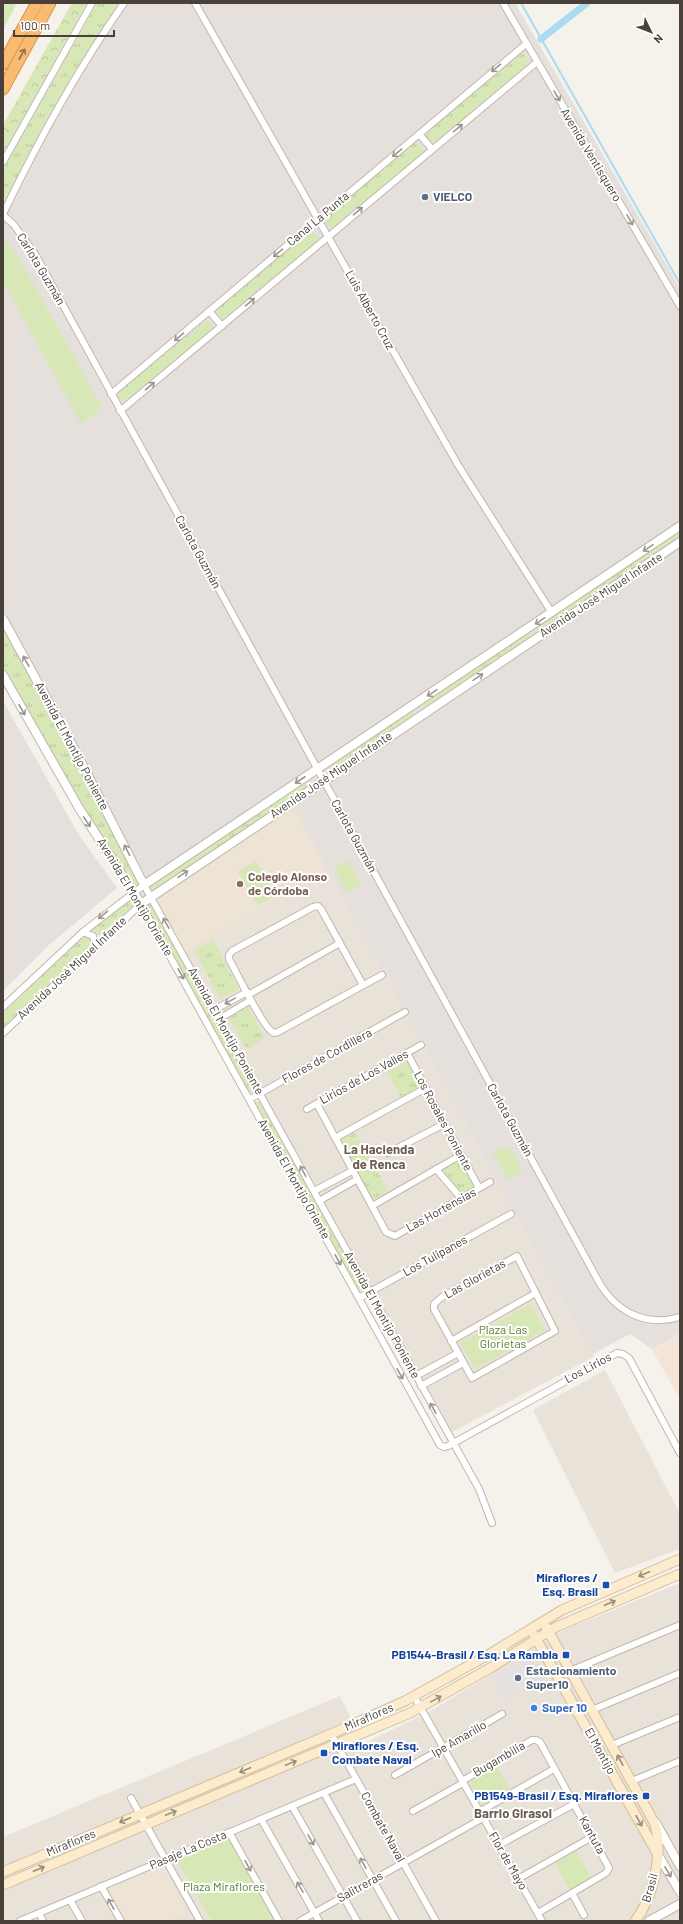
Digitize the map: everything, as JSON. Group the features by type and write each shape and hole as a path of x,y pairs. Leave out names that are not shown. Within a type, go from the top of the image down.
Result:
{"highway":[{"path":"3,64 37,3"},
{"path":"3,89 50,3"}],"main road":[{"name":"Miraflores","path":"3,1872 140,1813 331,1734 414,1696 543,1621 585,1599 680,1559"},
{"name":"Miraflores","path":"3,1885 420,1708 537,1640 549,1631 591,1611 680,1574"},
{"path":"585,1599 591,1611"},
{"name":"El Montijo","path":"543,1621 653,1818 658,1834 657,1853"},
{"name":"El Montijo","path":"530,1629 657,1853"},
{"name":"Brasil","path":"635,1921 644,1908 651,1891 657,1853"}],"street":[{"path":"3,162 92,3"},
{"path":"3,215 63,98 106,28 124,3"},
{"name":"Luis Alberto Cruz","path":"195,3 458,465 552,613"},
{"name":"Avenida Ventisquero","path":"503,3 680,306"},
{"name":"Canal La Punta","path":"111,394 526,44"},
{"name":"Canal La Punta","path":"120,411 537,62"},
{"path":"419,134 432,149"},
{"name":"Carlota Guzmán","path":"3,215 14,225 35,254 603,1290 612,1301 630,1314 649,1320 669,1320 680,1317"},
{"path":"209,311 222,326"},
{"name":"Avenida José Miguel Infante","path":"3,1007 83,932 134,892 680,526"},
{"name":"Avenida José Miguel Infante","path":"3,1033 151,896 680,542"},
{"name":"Avenida El Montijo Poniente","path":"3,618 77,754 144,885 261,1093 319,1201 479,1489 492,1523"},
{"name":"Avenida El Montijo Oriente","path":"3,675 79,808 141,904 250,1099 439,1444 444,1447 453,1442"},
{"path":"416,703 416,710 423,714"},
{"path":"363,985 318,906 313,907 232,951 229,955 229,959 269,1031 276,1033 382,975"},
{"path":"83,932 93,936 96,947"},
{"path":"219,1019 249,996 340,943"},
{"path":"214,1010 249,996"},
{"name":"Flores de Cordillera","path":"250,1099 405,1012"},
{"name":"Lirios de Los Valles","path":"307,1109 421,1045"},
{"name":"Los Rosales Poniente","path":"407,1053 479,1188"},
{"path":"334,1138 426,1088"},
{"path":"317,1104 356,1180 372,1206 461,1155"},
{"path":"388,1154 444,1124"},
{"path":"436,1169 461,1198"},
{"path":"314,1191 352,1171"},
{"path":"319,1201 356,1180"},
{"name":"Las Hortensias","path":"372,1206 386,1232 395,1236 490,1182"},
{"name":"Los Tulipanes","path":"359,1298 511,1214"},
{"name":"Las Glorietas","path":"517,1256 536,1293 555,1331 472,1378 434,1309 434,1304 442,1297 517,1256"},
{"path":"451,1341 536,1293"},
{"path":"416,1376 458,1353"},
{"name":"Los Lirios","path":"453,1442 612,1354 620,1353 626,1356 630,1361 680,1453"},
{"path":"421,1386 463,1363"},
{"path":"570,1671 680,1625"},
{"path":"592,1710 680,1673"},
{"name":"Flor de Mayo","path":"414,1696 542,1921"},
{"name":"Ipe Amarillo","path":"395,1775 502,1714"},
{"path":"612,1745 680,1717"},
{"name":"Combate Naval","path":"331,1734 436,1921"},
{"name":"Bugambilia","path":"413,1811 532,1740 536,1740"},
{"name":"Kantuta","path":"536,1740 540,1742 609,1866 609,1870 572,1893"},
{"path":"632,1781 680,1762"},
{"path":"480,1812 554,1769"},
{"name":"Pasaje La Costa","path":"20,1921 356,1779"},
{"path":"324,1792 396,1921"},
{"path":"131,1798 200,1921"},
{"path":"499,1845 574,1804"},
{"path":"292,1806 357,1921"},
{"name":"Salitreras","path":"300,1921 483,1818"},
{"name":"El Montijo","path":"653,1818 680,1866"},
{"path":"261,1819 319,1921"},
{"path":"229,1832 279,1921"},
{"path":"518,1879 592,1837"},
{"name":"El Montijo","path":"657,1853 680,1892"},
{"path":"101,1886 121,1921"},
{"path":"538,1913 572,1893 584,1914"},
{"path":"70,1900 82,1921"},
{"name":"Brasil","path":"649,1921 680,1904"},
{"path":"39,1913 43,1921"}],"shaded area":[{"path":"128,3 515,3 680,288 680,1333 652,1349 630,1334 593,1354 291,803 139,906 3,686 3,218 61,109 102,41"},
{"path":"3,701 79,835 117,888 49,945 4,990"},
{"name":"Colegio Alonso de Córdoba","path":"290,804 328,870 185,952 155,897"},
{"path":"292,804 595,1356 452,1432 155,897"},
{"path":"680,1333 680,1400 652,1349"},
{"path":"605,1370 680,1514 680,1549 615,1573 533,1410"},
{"path":"680,1583 680,1921 3,1921 3,1837 340,1696 363,1744 434,1709 564,1630"},
{"name":"Estacionamiento Super10","path":"532,1655 545,1679 504,1701 491,1678"},
{"path":"163,1865 187,1912 171,1921 126,1921 108,1888"}],"green space":[{"path":"3,3 17,3 3,30"},
{"path":"72,3 87,3 3,155 3,125"},
{"path":"97,3 121,3 75,71 39,134 3,207 3,170"},
{"path":"521,54 524,54 528,59 526,66 437,141 431,143 425,137 428,131"},
{"path":"417,143 423,151 420,155 336,226 328,226 325,220 327,216 412,144"},
{"path":"312,231 318,237 315,243 225,319 220,320 216,316 216,310 307,232"},
{"path":"3,238 16,253 102,407 81,424 3,281"},
{"path":"207,320 212,325 210,331 129,400 123,402 119,399 118,395 120,391"},
{"path":"680,530 680,538 541,631 536,630 536,627"},
{"path":"3,629 140,882 136,886 133,886 88,816 3,668"},
{"path":"528,632 532,637 425,709 421,704"},
{"path":"411,710 415,716 334,770 331,770 330,765"},
{"path":"305,781 309,785 307,787 156,889 152,888 152,883"},
{"path":"348,860 361,884 347,892 334,868"},
{"path":"256,861 275,895 258,906 238,871"},
{"path":"131,898 134,900 134,905 99,936 91,929"},
{"path":"150,902 254,1088 253,1093 249,1092 146,907"},
{"path":"87,936 92,939 92,944 3,1028 3,1013 82,938"},
{"path":"213,940 239,989 220,999 194,950"},
{"path":"248,1007 265,1038 247,1049 229,1018"},
{"path":"407,1062 420,1087 400,1097 387,1072"},
{"path":"260,1101 359,1280 363,1288 361,1292 359,1292 255,1105 255,1102"},
{"path":"355,1132 388,1190 372,1200 339,1141"},
{"path":"508,1145 523,1171 508,1179 493,1153"},
{"path":"460,1159 475,1187 461,1195 440,1170"},
{"name":"Plaza Las Glorietas","path":"530,1304 545,1330 475,1369 460,1343"},
{"path":"497,1766 510,1790 482,1805 469,1782"},
{"name":"Plaza Miraflores","path":"228,1837 277,1921 212,1921 176,1858"},
{"path":"576,1851 591,1878 570,1890 555,1863"}],"waterway":[{"path":"521,3 680,284"},
{"name":"Canal La Punta","path":"541,39 587,3"}],"place":[{"name":"VIELCO","path":"425,197"},
{"name":"Colegio Alonso de Córdoba","path":"240,884"},
{"name":"Miraflores / Esq. Brasil","path":"606,1585"},
{"name":"PB1544-Brasil / Esq. La Rambla","path":"566,1655"},
{"name":"Estacionamiento Super10","path":"518,1678"},
{"name":"Super 10","path":"534,1708"},
{"name":"Miraflores / Esq. Combate Naval","path":"324,1753"},
{"name":"PB1549-Brasil / Esq. Miraflores","path":"646,1796"}],"district":[{"name":"La Hacienda de Renca","path":"379,1156"},
{"name":"Barrio Girasol","path":"513,1813"}]}
